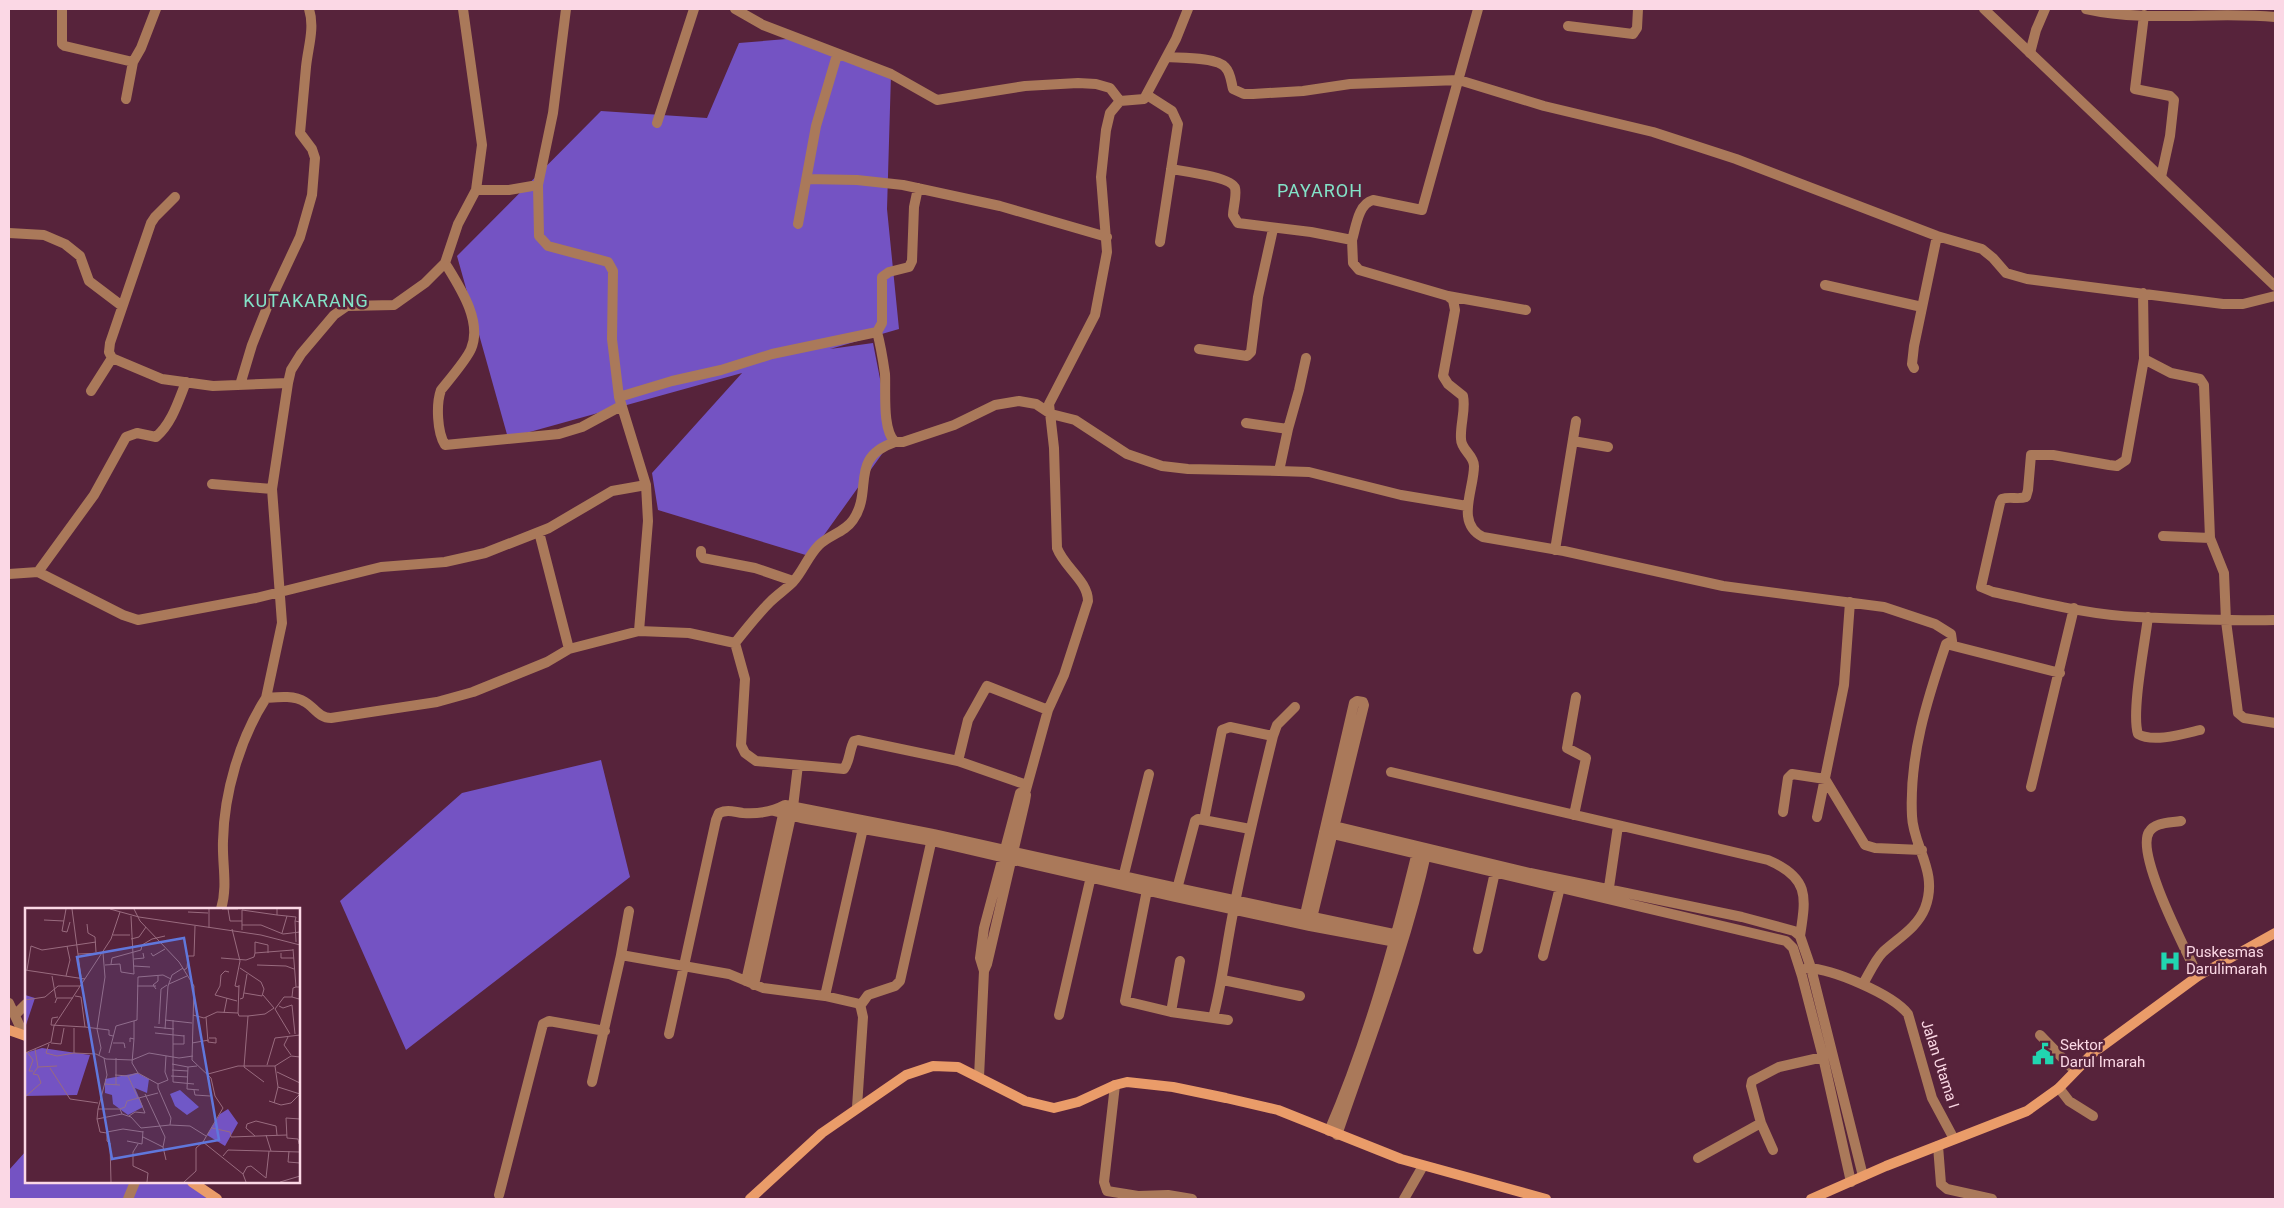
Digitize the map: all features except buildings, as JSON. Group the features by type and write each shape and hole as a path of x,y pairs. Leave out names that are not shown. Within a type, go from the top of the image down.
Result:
{"main road":[{"path":"1811,1199 1863,1176 2027,1111 2059,1088 2093,1053 2198,976 2275,933"},
{"path":"9,1030 25,1034"},
{"path":"750,1199 822,1132 906,1075 933,1066 958,1066 1025,1101 1054,1108 1078,1102 1115,1085 1127,1082 1173,1087 1226,1098 1278,1110 1333,1133 1423,1166 1546,1199"},
{"path":"193,1183 217,1199"}],"street":[{"path":"62,9 62,44 133,62"},
{"path":"126,98 133,62 141,48 156,9"},
{"path":"240,385 252,345 268,305 300,237 312,195 316,158 300,133 306,64 311,32 309,9"},
{"path":"221,908 225,891 223,842 225,808 246,739 266,698 282,623 272,489 291,370 300,354 334,315 347,306 394,305 425,283 445,263 458,224 476,190 482,145 462,9"},
{"path":"566,9 553,113 538,185 539,236 542,242 548,246 608,262 612,266 614,277 612,339 620,402 646,486 648,521 639,630"},
{"path":"657,122 694,9"},
{"path":"735,9 763,25 818,45 837,55 891,74 937,100 1025,86 1078,83 1096,84 1110,88 1120,101"},
{"path":"1144,99 1167,57 1188,9"},
{"path":"1478,9 1422,210 1373,200 1369,201 1361,211 1352,240 1353,263 1359,270 1448,296 1526,310"},
{"path":"1568,26 1633,34 1638,28 1638,9"},
{"path":"1984,9 2275,284"},
{"path":"2030,53 2036,30 2045,9"},
{"path":"2086,9 2144,15 2250,12 2275,17"},
{"path":"2144,15 2135,89 2170,96 2174,100 2170,136 2161,177"},
{"path":"798,224 816,126 837,55"},
{"path":"1167,57 1218,61 1225,66 1229,73 1233,90 1244,94 1303,91 1350,84 1459,80 1544,106 1618,122 1736,159 1937,236 1982,249 2006,273 2027,279 2223,304 2243,304 2275,296"},
{"path":"979,1077 984,971 987,964 1008,854 1026,795 1024,797 1048,710 1064,675 1088,601 1088,592 1063,562 1057,548 1050,400 1096,315 1108,252 1101,177 1110,113 1120,101 1144,99 1147,95 1172,111 1178,124 1160,242"},
{"path":"1171,169 1208,176 1232,184 1235,188 1234,220 1238,223 1273,229 1312,232 1352,240"},
{"path":"807,180 874,182 918,188 1000,206 1107,237"},
{"path":"476,190 509,190 538,185"},
{"path":"895,442 890,434 886,415 885,375 877,332 882,323 882,277 889,272 909,267 912,261 914,206 918,188"},
{"path":"175,197 151,223 110,343 109,352 112,358 162,379 213,386 288,383"},
{"path":"1199,349 1247,356 1251,352 1258,297 1273,229"},
{"path":"9,233 44,235 65,244 80,256 89,282 122,306"},
{"path":"1914,368 1912,364 1914,346 1927,274 1937,236"},
{"path":"445,263 472,316 475,335 471,350 441,390 438,397 437,406 445,445 559,434 582,428 620,402 672,381 721,370 772,354 877,332"},
{"path":"1825,285 1922,307"},
{"path":"2143,293 2144,359 2125,462 2117,466 2053,455 2033,454 2030,456 2026,497 2006,497 2000,503 1981,587 1993,592 2074,608 2137,617 2226,621 2275,620"},
{"path":"1448,296 1453,300 1456,310 1443,376 1448,384 1464,396 1461,439 1463,447 1474,465 1467,506 1469,524 1475,533 1484,537 1555,550 1723,586 1785,596 1884,607 1935,624 1951,634 1952,641 1946,644 1931,690 1914,755 1912,816 1914,834 1927,865 1928,890 1926,907 1918,921 1881,953 1864,984"},
{"path":"91,391 112,358"},
{"path":"1280,470 1306,358"},
{"path":"2144,359 2171,373 2197,378 2204,385 2210,538 2224,573 2226,621 2238,713 2244,718 2275,723"},
{"path":"38,572 94,495 126,438 137,433 156,437 171,419 186,382"},
{"path":"735,643 770,601 794,581 809,556 821,543 853,520 858,508 869,458 881,446 903,442 954,425 995,405 1011,402 1019,401 1036,404 1051,414 1075,420 1127,454 1162,466 1188,469 1309,472 1400,495 1467,506"},
{"path":"1555,550 1576,421"},
{"path":"1246,423 1288,430"},
{"path":"1573,440 1608,448"},
{"path":"212,484 272,489"},
{"path":"9,574 38,572 123,615 138,620 256,598 381,567 445,562 485,553 539,532 612,491 646,486"},
{"path":"539,532 569,649"},
{"path":"2163,536 2210,538"},
{"path":"701,551 701,555 704,558 755,568 794,581"},
{"path":"1817,817 1844,685 1850,602"},
{"path":"2031,787 2060,673 2074,608"},
{"path":"2148,617 2136,728 2138,734 2145,738 2155,739 2200,730"},
{"path":"266,698 279,697 302,700 322,717 331,718 437,702 473,692 547,662 569,649 639,630 689,633 735,643"},
{"path":"735,643 745,679 741,745 745,753 756,761 844,769 847,765 851,746 854,741 858,740 958,761 1027,785"},
{"path":"1946,644 2060,673"},
{"path":"958,761 968,720 987,686 1048,710"},
{"path":"1574,815 1586,758 1567,748 1576,697"},
{"path":"1307,920 1363,702 1357,701 1354,703 1329,829"},
{"path":"1212,1018 1223,980 1234,905 1250,829 1273,736 1278,725 1295,707"},
{"path":"1204,820 1222,730 1230,727 1273,736"},
{"path":"750,983 785,811 793,791 798,765"},
{"path":"1391,772 1618,826 1746,854 1782,866 1794,875 1803,891 1805,904 1800,936 1811,968 1863,1176"},
{"path":"1122,880 1149,774"},
{"path":"1783,812 1788,778 1792,774 1825,779"},
{"path":"1825,779 1865,845 1874,848 1922,850"},
{"path":"668,1034 716,820 719,812 726,810 752,813 785,811 932,837 1176,893 1398,939"},
{"path":"1176,893 1195,821 1198,819 1250,829"},
{"path":"2180,821 2154,827 2148,833 2146,842 2154,876 2172,924 2198,976"},
{"path":"825,996 864,825"},
{"path":"1608,894 1618,826"},
{"path":"1329,829 1608,894 1786,941 1793,948 1799,967 1823,1057 1851,1182"},
{"path":"860,1006 868,995 895,986 900,981 932,837"},
{"path":"1422,851 1495,872 1560,887 1742,917 1794,931 1800,936"},
{"path":"1333,1133 1366,1045 1422,851"},
{"path":"1478,949 1495,872"},
{"path":"1059,1014 1092,874"},
{"path":"1148,886 1125,1001 1171,1012 1228,1020"},
{"path":"1543,956 1560,887"},
{"path":"592,1082 605,1031 629,910"},
{"path":"621,955 729,974 750,983 825,996 852,1002 860,1006 863,1016 857,1107"},
{"path":"1171,1012 1180,961"},
{"name":"Jalan Utama I","path":"1799,967 1811,968 1864,984 1902,1006 1908,1014 1932,1098 1954,1139"},
{"path":"1223,980 1300,996"},
{"path":"9,1003 25,1034"},
{"path":"16,1015 25,1005"},
{"path":"499,1195 543,1024 550,1021 605,1031"},
{"path":"2040,1035 2075,1071"},
{"path":"1773,1150 1762,1123 1751,1086 1752,1081 1785,1065 1823,1057"},
{"path":"1115,1085 1104,1182 1107,1192 1138,1198 1168,1195 1192,1199"},
{"path":"2059,1088 2069,1101 2093,1116"},
{"path":"1698,1158 1762,1123"},
{"path":"1938,1146 1941,1184 1964,1196 1992,1199"},
{"path":"1404,1199 1423,1166"},
{"path":"128,1199 135,1183"}],"shaded area":[{"path":"799,38 891,74 887,209 899,329 830,349 873,343 892,440 809,556 658,510 652,473 742,373 508,438 457,256 601,111 707,118 739,43"},
{"path":"601,760 630,877 406,1050 340,901 462,793"},
{"path":"25,1152 25,1183 196,1183 216,1199 9,1199 9,1170"}],"place":[{"name":"Puskesmas Darulimarah","path":"2170,961"},
{"name":"Sektor Darul Imarah","path":"2043,1054"}],"district":[{"name":"PAYAROH","path":"1320,190"},
{"name":"KUTAKARANG","path":"306,300"}]}
